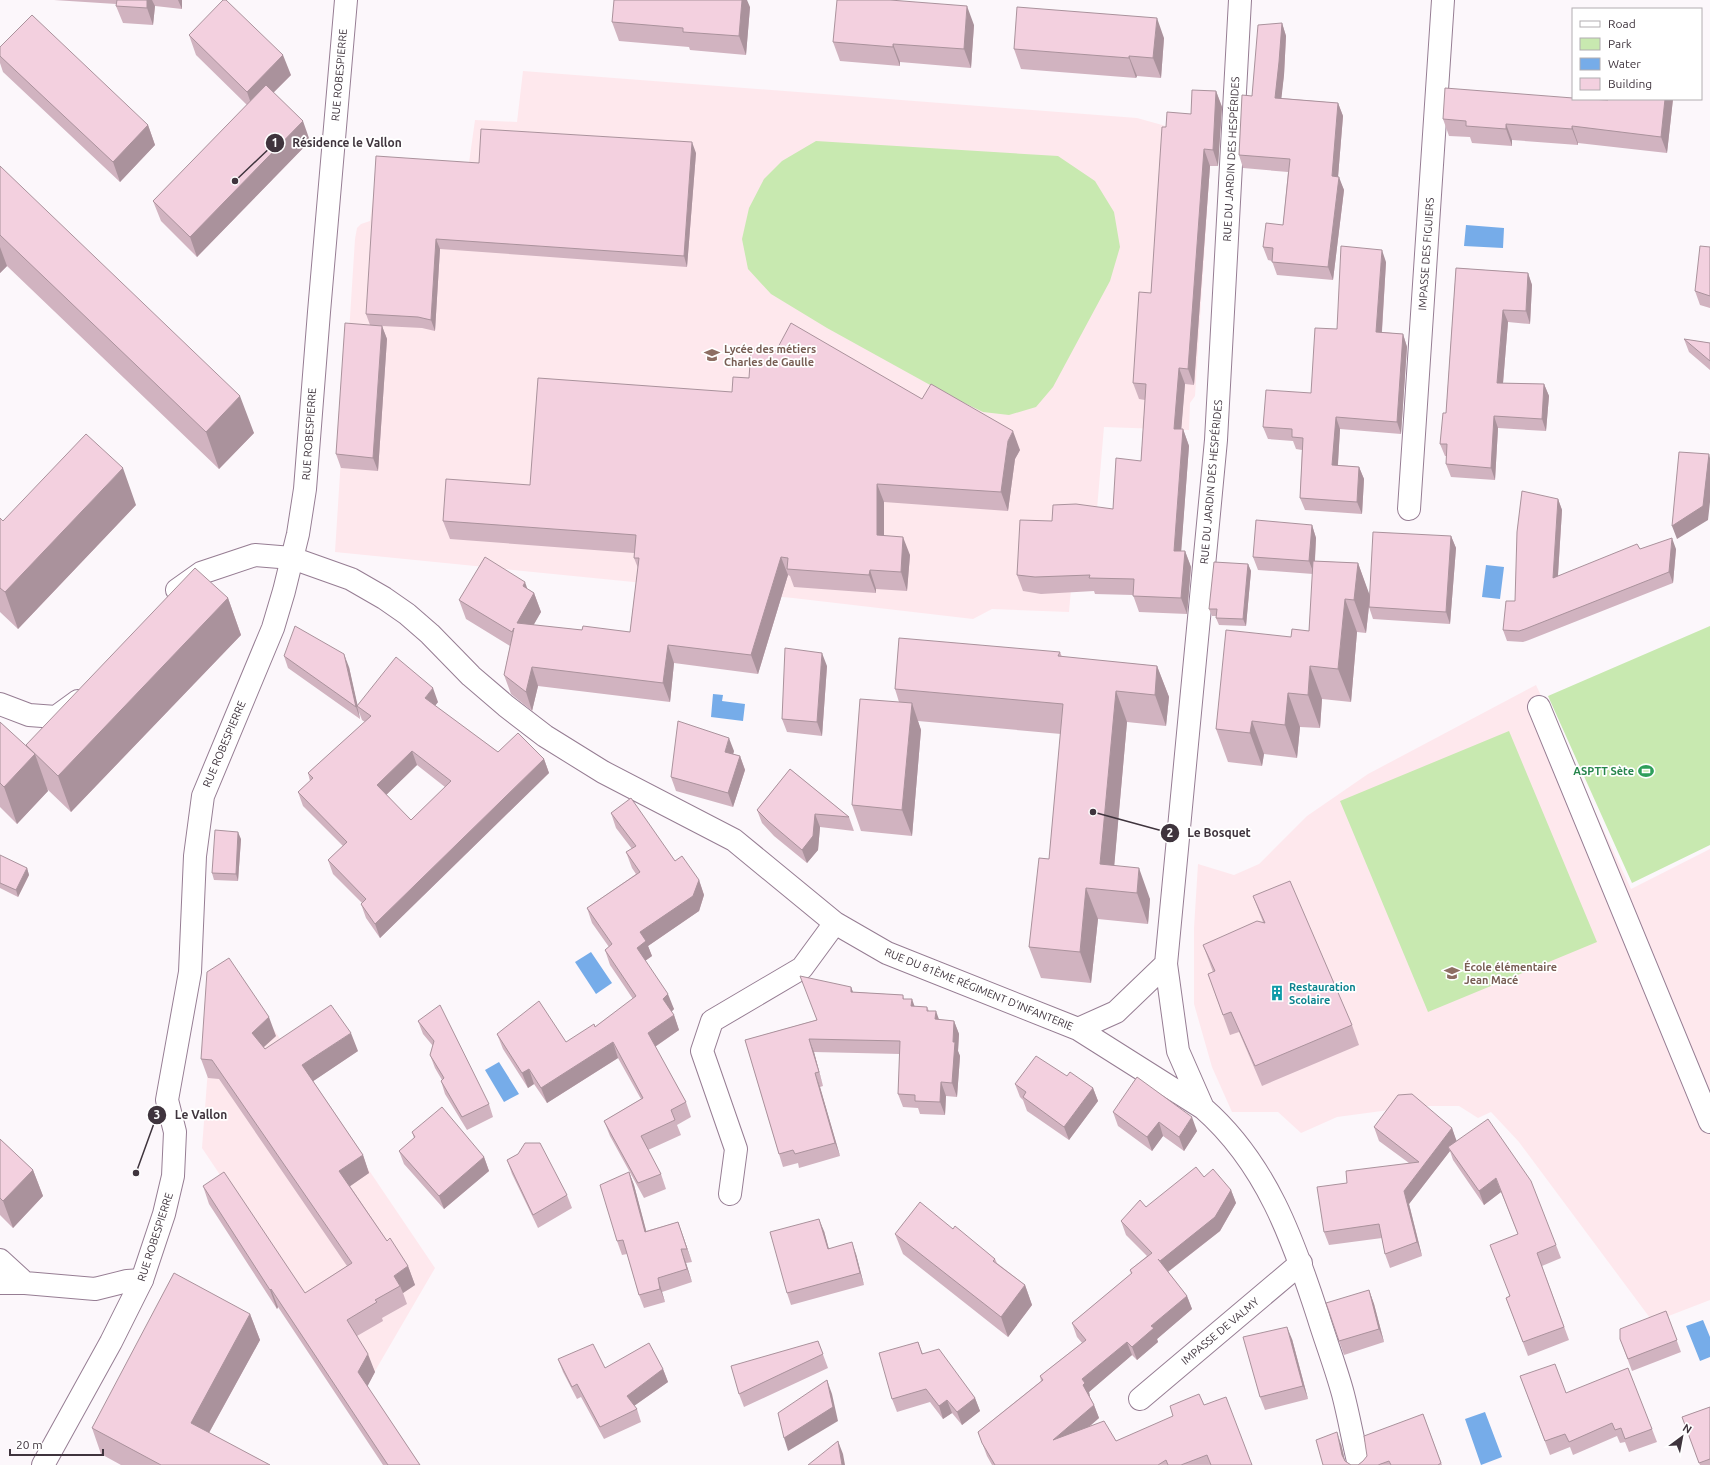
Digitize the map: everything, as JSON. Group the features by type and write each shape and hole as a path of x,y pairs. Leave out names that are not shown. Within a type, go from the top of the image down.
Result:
{"street":[{"name":"RUE ROBESPIERRE","path":"43,1465 142,1280 164,1214 173,1176 175,1132 167,1100 190,972 195,856 203,796 273,628 298,534 305,490 318,312 346,0"},
{"name":"RUE DU JARDIN DES HESPÉRIDES","path":"1203,1108 1178,1051 1166,964 1216,440 1240,0"},
{"name":"IMPASSE DES FIGUIERS","path":"1409,509 1443,0"},
{"name":"RUE DU 81ÈME RÉGIMENT D'INFANTERIE","path":"165,604 181,586 201,573 255,555 292,558 351,579 384,598 407,614 430,634 471,676 506,706 545,736 603,772 734,840 835,923 887,953 1078,1029 1203,1108 1213,1116 1249,1159 1275,1202 1301,1263 1342,1394 1359,1465"},
{"path":"0,704 29,715 56,717 78,701 93,684"},
{"path":"1539,707 1710,1122"},
{"path":"730,1194 736,1149 702,1051 712,1021 802,968 835,923"},
{"path":"1078,1029 1116,1012 1166,964"},
{"path":"0,1260 25,1283"},
{"name":"IMPASSE DE VALMY","path":"1140,1399 1301,1263"},
{"path":"0,1283 25,1283 95,1289 127,1281 142,1280"}],"shaded area":[{"name":"Lycée des métiers Charles de Gaulle","path":"523,71 1137,118 1173,128 1212,135 1195,396 1190,403 1189,430 1104,427 1092,568 1073,567 1069,612 992,609 973,619 793,598 335,552 355,239 357,228 361,224 370,221 377,167 468,170 475,120 517,122"},
{"name":"École élémentaire Jean Macé","path":"1536,685 1631,889 1710,849 1710,1300 1653,1322 1519,1142 1491,1112 1478,1118 1459,1106 1419,1106 1337,1117 1301,1133 1278,1112 1232,1112 1212,1067 1194,1004 1194,928 1198,864 1234,875 1259,864 1307,816 1368,774"},
{"path":"214,989 260,1009 435,1268 364,1390 202,1148"}],"green space":[{"path":"816,141 1058,156 1095,181 1114,212 1120,247 1110,281 1053,387 1036,407 1009,415 983,412 950,396 827,328 771,294 748,269 742,239 749,208 764,179 782,161"},
{"name":"ASPTT Sète","path":"1710,626 1710,845 1632,883 1548,696"},
{"path":"1509,731 1597,942 1428,1012 1340,801"}],"water":[{"path":"1466,225 1504,228 1503,248 1464,246"},
{"path":"1486,565 1504,567 1500,599 1482,597"},
{"path":"713,694 723,695 722,701 745,704 743,721 711,717"},
{"path":"591,952 612,983 596,994 575,962"},
{"path":"499,1062 519,1094 504,1102 485,1070"},
{"path":"1703,1320 1710,1337 1710,1357 1700,1361 1686,1326"},
{"path":"1485,1412 1502,1457 1481,1465 1465,1419"}],"building":[{"path":"117,0 147,0 147,8 116,6"},
{"path":"223,0 226,0 283,55 247,92 189,35"},
{"path":"614,0 742,0 739,36 683,32 683,28 612,22"},
{"path":"837,0 890,0 967,6 964,49 893,44 893,47 833,42"},
{"path":"1017,7 1157,18 1153,58 1129,56 1129,58 1014,49"},
{"path":"32,15 148,125 113,162 0,56 0,47"},
{"path":"1282,23 1275,98 1338,103 1332,176 1339,177 1328,267 1272,262 1273,248 1263,247 1266,223 1283,225 1290,159 1239,155 1242,95 1252,96 1258,25"},
{"path":"266,85 303,121 190,237 153,201"},
{"path":"1445,88 1572,98 1572,100 1665,100 1661,137 1572,126 1572,129 1506,124 1506,129 1466,126 1466,121 1443,119"},
{"path":"1192,90 1216,91 1213,150 1204,149 1188,369 1179,368 1174,429 1183,429 1174,551 1185,551 1181,598 1133,596 1134,579 1089,578 1090,575 1035,577 1017,575 1020,520 1052,521 1053,505 1076,504 1113,509 1116,458 1141,461 1146,384 1133,383 1139,292 1151,293 1162,127 1166,127 1167,112 1191,114"},
{"path":"481,129 692,142 684,256 436,239 431,320 418,317 366,314 376,156 479,163"},
{"path":"0,166 240,396 206,432 0,235"},
{"path":"1341,246 1382,250 1376,332 1403,334 1397,422 1336,417 1332,465 1359,467 1357,502 1300,498 1303,438 1292,437 1292,429 1263,427 1266,390 1311,393 1315,328 1337,329"},
{"path":"1700,246 1710,247 1710,296 1695,291"},
{"path":"1456,268 1528,273 1526,311 1503,310 1497,383 1544,384 1542,419 1494,416 1491,468 1446,464 1447,444 1440,444 1443,413 1446,413"},
{"path":"345,323 382,326 373,458 336,454"},
{"path":"791,323 922,399 931,384 1013,431 1008,441 1001,492 877,484 877,535 903,537 901,572 870,570 869,575 787,569 788,558 781,557 751,655 668,645 663,683 532,667 526,692 504,675 514,628 512,632 459,600 485,557 525,582 523,586 534,593 517,623 582,630 583,626 630,632 639,558 634,558 636,535 443,521 446,479 530,485 538,378 732,392 733,377 749,378 751,349 776,351"},
{"path":"1684,339 1710,343 1710,361"},
{"path":"86,434 123,468 5,592 0,588 0,518 3,521"},
{"path":"1679,452 1709,454 1703,506 1672,526"},
{"path":"1522,491 1558,499 1553,578 1637,544 1640,549 1672,538 1669,572 1525,629 1519,631 1503,630 1506,601 1515,601 1517,532"},
{"path":"1256,520 1312,525 1309,561 1253,557"},
{"path":"1373,532 1451,536 1446,612 1369,607"},
{"path":"1313,561 1358,563 1354,600 1345,599 1338,669 1310,666 1308,695 1288,693 1285,725 1252,721 1250,733 1216,729 1226,630 1291,637 1292,629 1309,631"},
{"path":"1214,562 1248,564 1243,619 1216,618 1217,609 1209,609"},
{"path":"195,568 228,598 58,776 26,745"},
{"path":"295,626 344,654 356,707 284,656"},
{"path":"899,638 1060,652 1058,656 1157,666 1155,695 1116,691 1100,864 1139,868 1137,893 1086,888 1080,952 1029,947 1039,858 1049,859 1063,704 895,689"},
{"path":"785,648 822,653 817,722 782,719"},
{"path":"396,657 433,688 425,698 498,752 518,733 544,759 375,924 361,904 366,899 328,860 347,842 298,792 313,778 308,773 371,716 357,706","holes":["412,751 451,781 411,820 377,785"]},
{"path":"860,699 912,703 902,810 852,805"},
{"path":"678,721 729,738 725,752 740,756 728,793 671,777"},
{"path":"0,722 35,754 4,787 0,783"},
{"path":"790,769 849,817 815,814 813,836 802,850 757,810"},
{"path":"631,798 675,861 682,856 699,880 693,896 640,932 646,941 637,948 668,994 663,999 674,1015 648,1033 686,1102 671,1110 675,1120 641,1136 661,1174 638,1183 604,1121 643,1098 613,1042 541,1088 529,1069 522,1073 497,1034 539,1001 566,1042 594,1024 595,1027 636,996 605,950 612,944 587,908 640,872 626,852 636,846 611,813"},
{"path":"215,830 238,832 236,874 212,873"},
{"path":"0,855 27,868 16,890 0,883"},
{"name":"Restauration Scolaire","path":"1290,881 1352,1025 1255,1066 1231,1012 1223,1015 1208,974 1215,971 1203,945 1257,921 1265,923 1253,896"},
{"path":"229,958 269,1017 252,1033 265,1049 331,1005 351,1033 302,1065 363,1155 339,1171 387,1241 390,1238 408,1266 394,1276 400,1286 375,1300 377,1302 347,1320 368,1354 358,1372 420,1465 388,1465 271,1289 270,1290 203,1186 224,1172 305,1293 352,1263 212,1060 201,1059 207,972"},
{"path":"800,976 851,987 851,992 903,995 903,999 912,999 911,1006 927,1007 927,1011 936,1011 935,1019 954,1021 953,1042 955,1042 952,1083 941,1082 940,1102 915,1101 915,1095 898,1094 900,1041 809,1039 819,1072 815,1073 835,1143 795,1154 793,1150 779,1154 745,1040 817,1020"},
{"path":"440,1005 489,1104 462,1117 441,1081 444,1078 430,1055 434,1041 418,1021"},
{"path":"1036,1056 1067,1076 1070,1072 1093,1088 1064,1127 1023,1097 1026,1092 1015,1084"},
{"path":"1137,1077 1192,1117 1179,1137 1159,1122 1147,1137 1113,1112"},
{"path":"1412,1094 1452,1128 1404,1191 1417,1242 1385,1254 1379,1224 1324,1232 1317,1187 1347,1183 1346,1171 1419,1162 1374,1127 1398,1095"},
{"path":"442,1107 484,1157 439,1196 399,1151 415,1137 412,1132"},
{"path":"1488,1119 1531,1181 1556,1245 1537,1253 1564,1327 1523,1342 1506,1298 1510,1296 1490,1245 1518,1234 1496,1178 1479,1191 1448,1147"},
{"path":"0,1139 33,1170 3,1201 0,1198"},
{"path":"525,1143 540,1143 567,1195 533,1215 507,1160 518,1154"},
{"path":"1196,1167 1204,1177 1213,1169 1231,1190 1215,1217 1160,1261 1158,1259 1187,1296 1151,1326 1154,1328 1132,1347 1127,1342 1082,1379 1085,1383 1083,1385 1094,1405 1053,1440 1104,1421 1116,1441 1173,1416 1170,1406 1199,1394 1204,1405 1226,1397 1252,1465 1211,1465 1207,1455 1181,1465 1168,1465 1166,1460 1158,1465 995,1465 982,1443 978,1432 1043,1380 1040,1376 1086,1340 1072,1323 1132,1273 1130,1270 1152,1253 1121,1221 1140,1200 1146,1207"},
{"path":"629,1172 645,1232 678,1222 687,1249 681,1249 687,1269 658,1278 660,1289 639,1295 623,1240 617,1241 600,1185"},
{"path":"920,1202 953,1229 955,1226 995,1259 993,1261 1025,1285 1001,1317 895,1234"},
{"path":"819,1219 828,1249 852,1242 860,1273 787,1293 770,1232"},
{"path":"174,1273 250,1314 191,1423 270,1465 161,1465 92,1428"},
{"path":"1369,1290 1379,1329 1339,1341 1326,1303"},
{"path":"1666,1311 1677,1340 1628,1359 1620,1339 1620,1329"},
{"path":"1287,1327 1303,1386 1260,1397 1243,1337"},
{"path":"818,1341 823,1354 739,1394 731,1366"},
{"path":"918,1342 922,1354 939,1349 975,1398 957,1412 947,1400 939,1406 926,1389 892,1399 879,1353"},
{"path":"649,1343 663,1369 627,1396 637,1409 600,1427 577,1384 572,1387 558,1359 593,1344 605,1368"},
{"path":"1555,1364 1566,1393 1628,1368 1652,1429 1625,1439 1621,1428 1615,1430 1612,1423 1569,1442 1565,1434 1545,1441 1520,1376"},
{"path":"827,1380 833,1407 784,1438 778,1413"},
{"path":"1710,1407 1710,1459 1699,1463 1682,1417"},
{"path":"1423,1414 1441,1463 1438,1465 1391,1465 1389,1461 1378,1465 1358,1465 1367,1456 1364,1436"},
{"path":"1337,1432 1342,1455 1345,1461 1351,1465 1323,1465 1316,1440"},
{"path":"838,1441 842,1465 808,1465"}],"place":[{"name":"Résidence le Vallon","path":"235,181"},
{"name":"Lycée des métiers Charles de Gaulle","path":"712,355"},
{"name":"ASPTT Sète","path":"1646,771"},
{"name":"Le Bosquet","path":"1093,812"},
{"name":"École élémentaire Jean Macé","path":"1452,973"},
{"name":"Restauration Scolaire","path":"1277,993"},
{"name":"Le Vallon","path":"136,1173"}]}
